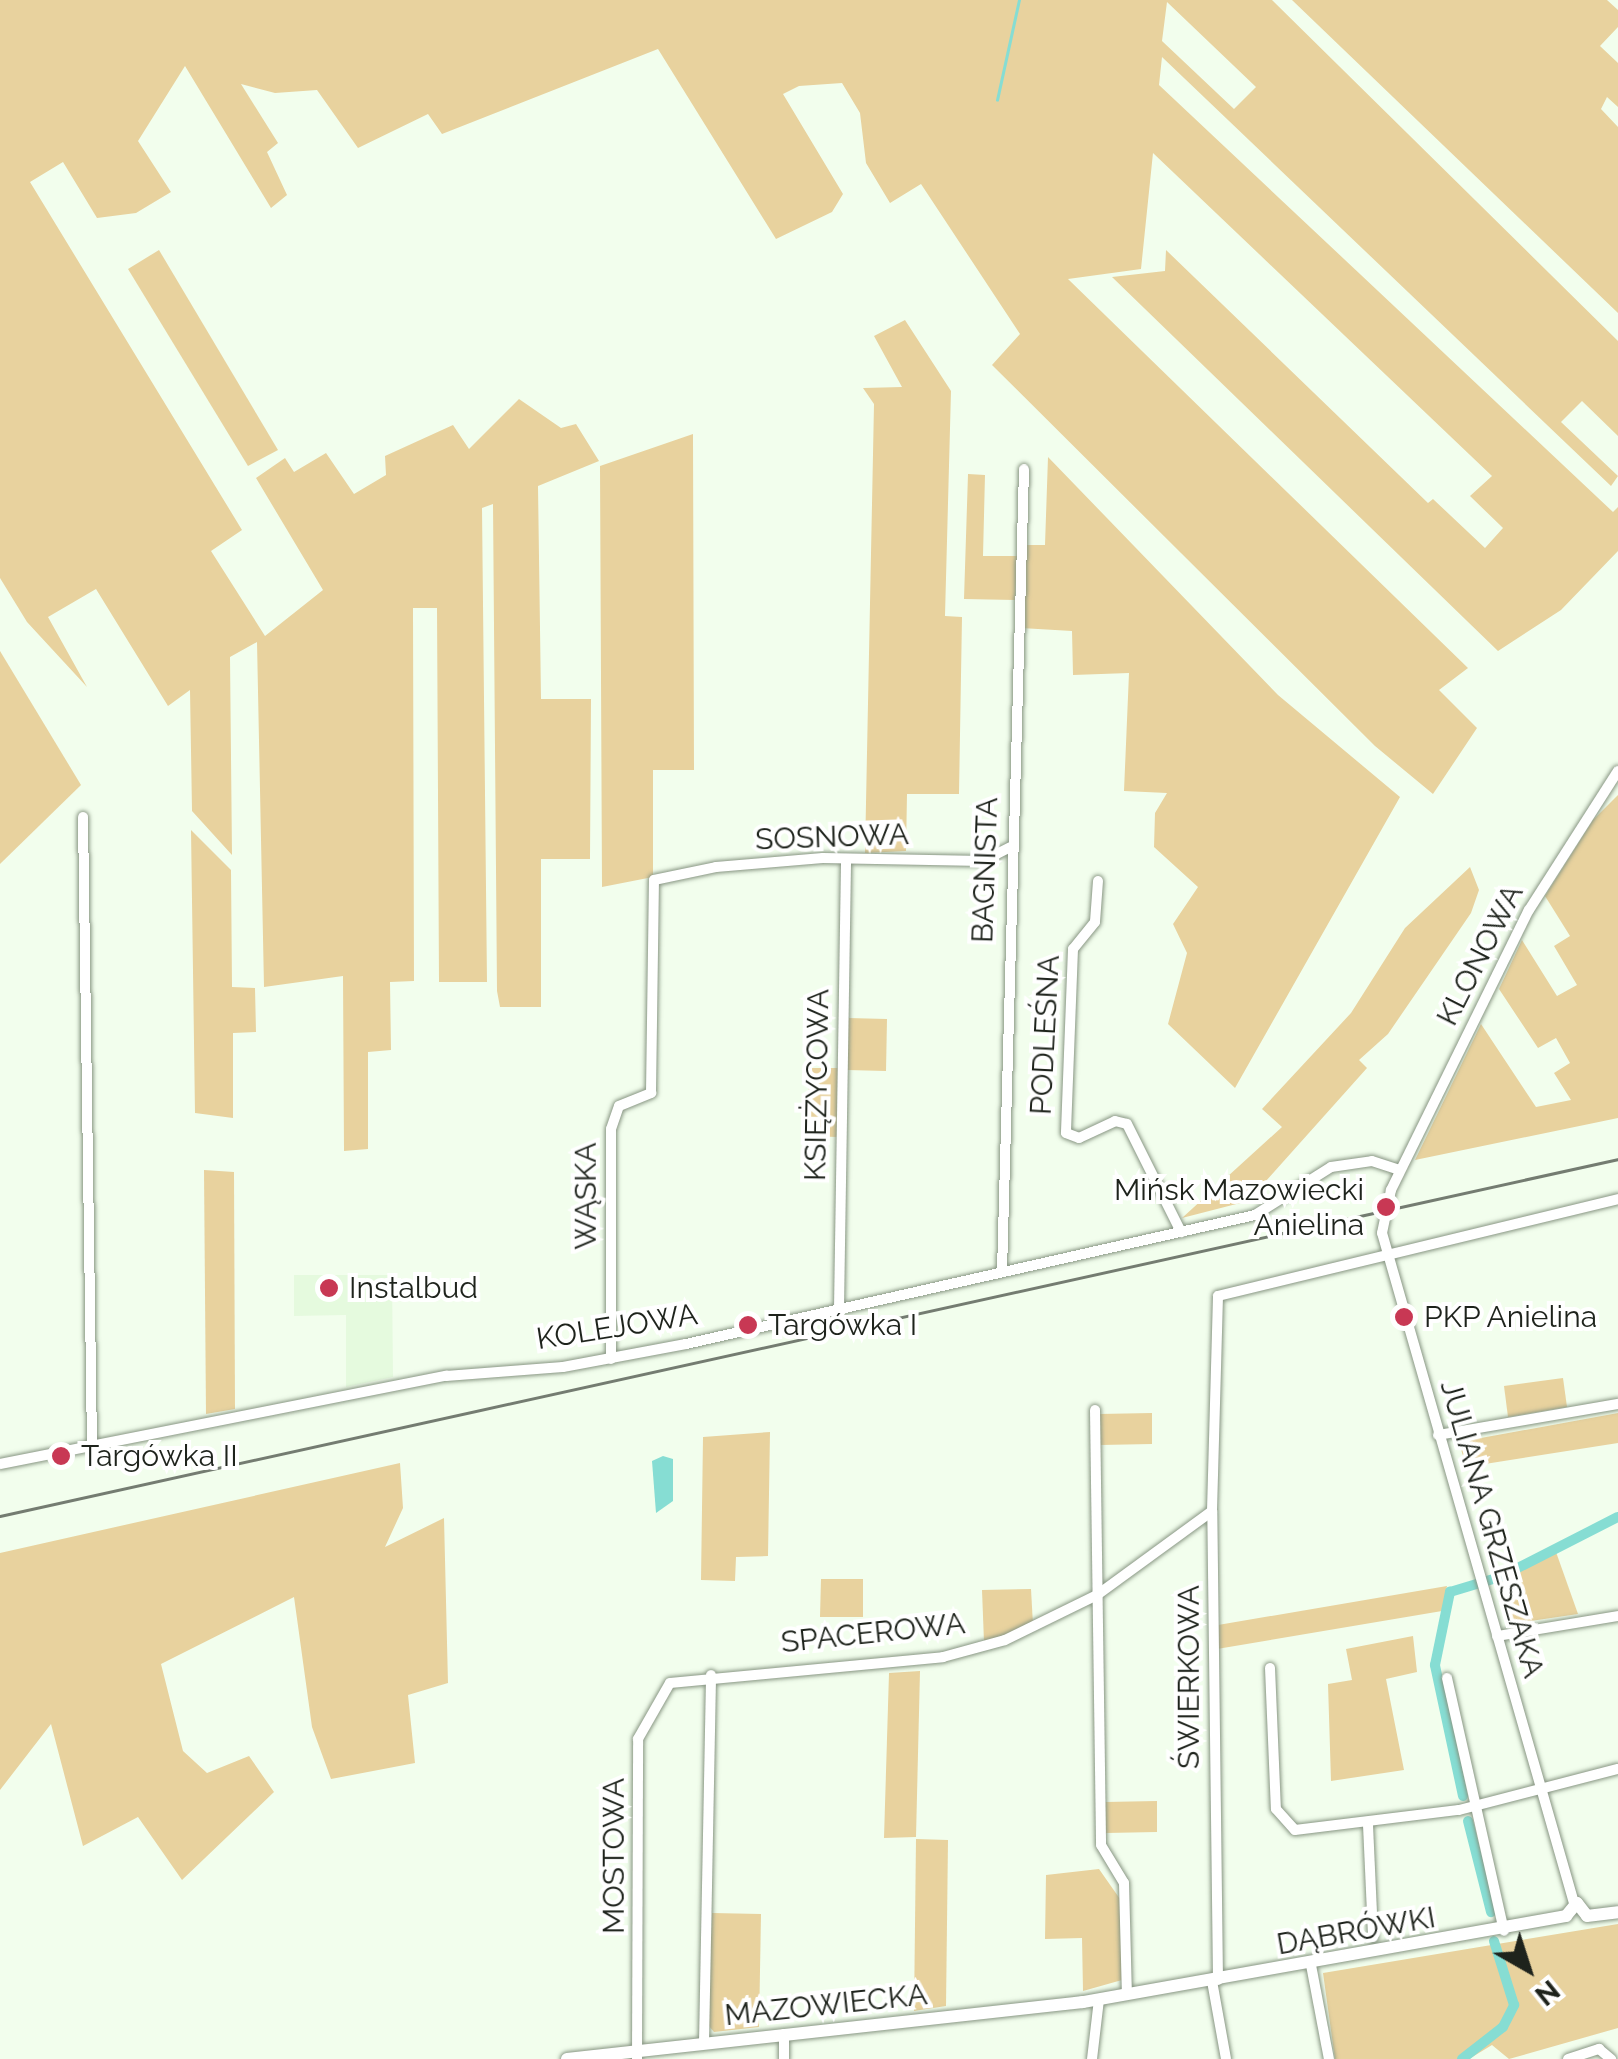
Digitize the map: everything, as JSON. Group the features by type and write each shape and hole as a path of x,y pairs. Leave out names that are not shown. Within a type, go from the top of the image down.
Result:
{"street":[{"name":"BAGNISTA","path":"1002,1272 1010,847 1024,469"},
{"name":"KLONOWA","path":"1400,1170 1529,910 1618,771"},
{"path":"83,817 92,1443"},
{"name":"SOSNOWA","path":"654,880 716,867 984,861 1010,847"},
{"name":"KSIĘŻYCOWA","path":"838,1309 846,862"},
{"name":"WĄSKA","path":"611,1359 611,1129 619,1106 651,1093 654,880"},
{"name":"PODLEŚNA","path":"1098,881 1095,922 1072,949 1066,1133 1080,1138 1122,1122 1146,1158 1181,1232"},
{"name":"KOLEJOWA","path":"0,1464 480,1370 611,1359 1266,1211 1330,1167 1372,1162 1400,1170"},
{"name":"JULIANA GRZESZAKA","path":"1400,1170 1384,1208 1386,1257 1574,1903"},
{"path":"1386,1257 1618,1199"},
{"name":"ŚWIERKOWA","path":"1215,1981 1212,1510 1216,1301 1222,1291 1386,1257"},
{"path":"1438,1435 1618,1404"},
{"path":"1095,1410 1100,1845 1124,1883 1127,1994"},
{"name":"SPACEROWA","path":"680,1678 943,1657 1016,1636 1097,1594 1212,1510"},
{"path":"1497,1636 1618,1616"},
{"path":"1270,1668 1278,1814 1295,1830 1368,1825 1475,1806 1540,1786 1618,1769"},
{"path":"704,2043 711,1675"},
{"name":"MOSTOWA","path":"637,2055 638,1739 662,1690 680,1678"},
{"path":"1447,1678 1504,1931"},
{"path":"1368,1825 1373,1937"},
{"path":"1566,1916 1574,1903 1584,1906 1587,1916 1618,1912"},
{"name":"DĄBRÓWKI","path":"1095,2000 1504,1931 1566,1916 1576,1924 1587,1916"},
{"path":"1311,1965 1329,2059"},
{"path":"1215,1981 1226,2059"},
{"path":"1092,2059 1095,2000"},
{"name":"MAZOWIECKA","path":"567,2059 680,2052 704,2043 1095,2000"},
{"path":"784,2034 784,2059"},
{"path":"1568,2059 1599,2049 1611,2059"}],"shaded area":[{"path":"0,0 1272,0 1618,341 1618,436 1582,401 1561,422 1618,476 1611,486 1162,57 1159,85 1613,512 1618,507 1618,551 1561,610 1498,651 1112,277 1165,271 1166,250 1428,503 1433,499 1485,548 1503,528 1470,496 1492,476 1153,153 1141,269 1068,279 1468,668 1439,690 1477,728 1433,794 1375,746 992,365 1020,334 921,184 890,203 866,163 860,113 842,83 799,86 783,94 843,194 832,212 776,239 658,49 442,134 428,114 358,148 317,90 275,93 241,84 278,143 267,152 287,195 271,208 185,66 138,141 171,192 136,213 97,218 63,162 30,182 242,530 211,551 265,636 323,590 256,478 285,458 294,472 326,453 354,494 386,475 385,456 453,425 469,449 519,399 561,428 576,424 599,461 538,486 541,699 591,699 590,859 541,859 541,1007 500,1007 497,991 493,504 482,508 487,982 439,982 437,608 413,608 414,981 390,982 391,1050 368,1052 368,1149 344,1151 343,976 264,987 257,642 230,657 232,855 192,811 190,690 168,706 96,589 48,617 87,687 27,622 0,578","holes":["1167,2 1256,87 1234,109 1162,41"]},
{"path":"1292,0 1607,0 1618,10 1618,27 1600,46 1618,63 1618,107 1607,97 1601,109 1618,127 1618,313"},
{"path":"159,250 278,450 248,466 128,269"},
{"path":"905,320 951,391 945,616 962,617 959,794 907,794 906,851 865,853 874,404 863,388 902,387 874,336"},
{"path":"693,434 694,770 653,770 653,877 602,887 600,466"},
{"path":"1048,457 1278,695 1400,797 1235,1088 1168,1024 1187,953 1173,924 1198,887 1154,847 1155,813 1167,793 1124,791 1129,673 1073,675 1072,631 1021,628 1023,545 1045,545"},
{"path":"968,474 985,475 983,556 1017,556 1015,600 964,599"},
{"path":"0,651 81,785 0,864"},
{"path":"1618,795 1618,1118 1415,1160 1481,1024 1536,1107 1571,1100 1554,1073 1570,1063 1556,1038 1538,1048 1499,989 1522,940 1557,996 1577,985 1554,946 1570,936 1545,896 1593,820"},
{"path":"191,830 231,870 232,987 255,988 256,1032 233,1033 233,1118 195,1113"},
{"path":"1470,867 1479,890 1471,913 1388,1034 1359,1060 1367,1068 1248,1201 1182,1218 1282,1127 1262,1109 1351,1013 1405,928"},
{"path":"848,1018 887,1019 886,1071 847,1070"},
{"path":"809,1068 838,1068 837,1137 808,1136"},
{"path":"204,1170 234,1172 235,1409 206,1414"},
{"path":"294,1275 392,1275 393,1377 346,1387 346,1315 294,1316"},
{"path":"1563,1378 1567,1407 1508,1417 1504,1386"},
{"path":"1152,1413 1152,1444 1100,1445 1099,1414"},
{"path":"1618,1413 1618,1443 1466,1467 1459,1442"},
{"path":"770,1432 768,1556 736,1557 735,1581 701,1580 703,1437"},
{"path":"400,1463 403,1508 385,1547 444,1518 448,1683 408,1695 415,1763 331,1779 312,1727 294,1597 161,1664 183,1751 207,1773 249,1756 274,1792 182,1880 138,1817 83,1846 51,1724 0,1790 0,1553"},
{"path":"1556,1552 1578,1614 1518,1623 1509,1618 1499,1580"},
{"path":"821,1579 863,1579 863,1617 820,1617"},
{"path":"1447,1586 1442,1611 1217,1649 1218,1625"},
{"path":"1031,1589 1033,1625 984,1642 982,1590"},
{"path":"1413,1636 1417,1672 1386,1679 1404,1770 1331,1781 1328,1684 1352,1680 1346,1649"},
{"path":"920,1671 916,1837 884,1838 889,1673"},
{"path":"1157,1801 1157,1832 1106,1833 1105,1802"},
{"path":"916,1839 948,1840 946,2006 914,2011"},
{"path":"1099,1869 1120,1899 1122,1980 1083,1991 1082,1938 1045,1939 1046,1875"},
{"path":"712,1913 761,1914 759,2027 714,2032 708,2025"},
{"path":"1618,1924 1618,2028 1509,2059 1492,2045 1469,2059 1335,2059 1323,1973"}],"water":[{"path":"663,1456 673,1459 673,1501 656,1513 652,1461"}],"waterway":[{"path":"997,100 1019,0"},
{"path":"1463,1796 1435,1665 1450,1592 1500,1577 1618,1517"},
{"path":"1468,1821 1491,1912"},
{"path":"1462,2059 1503,2027 1514,2005 1494,1941"}],"railway":[{"path":"0,1516 1618,1159"}],"place":[{"name":"Mińsk Mazowiecki Anielina","path":"1386,1207"},
{"name":"Instalbud","path":"329,1288"},
{"name":"PKP Anielina","path":"1404,1317"},
{"name":"Targówka I","path":"748,1325"},
{"name":"Targówka II","path":"61,1456"}]}
